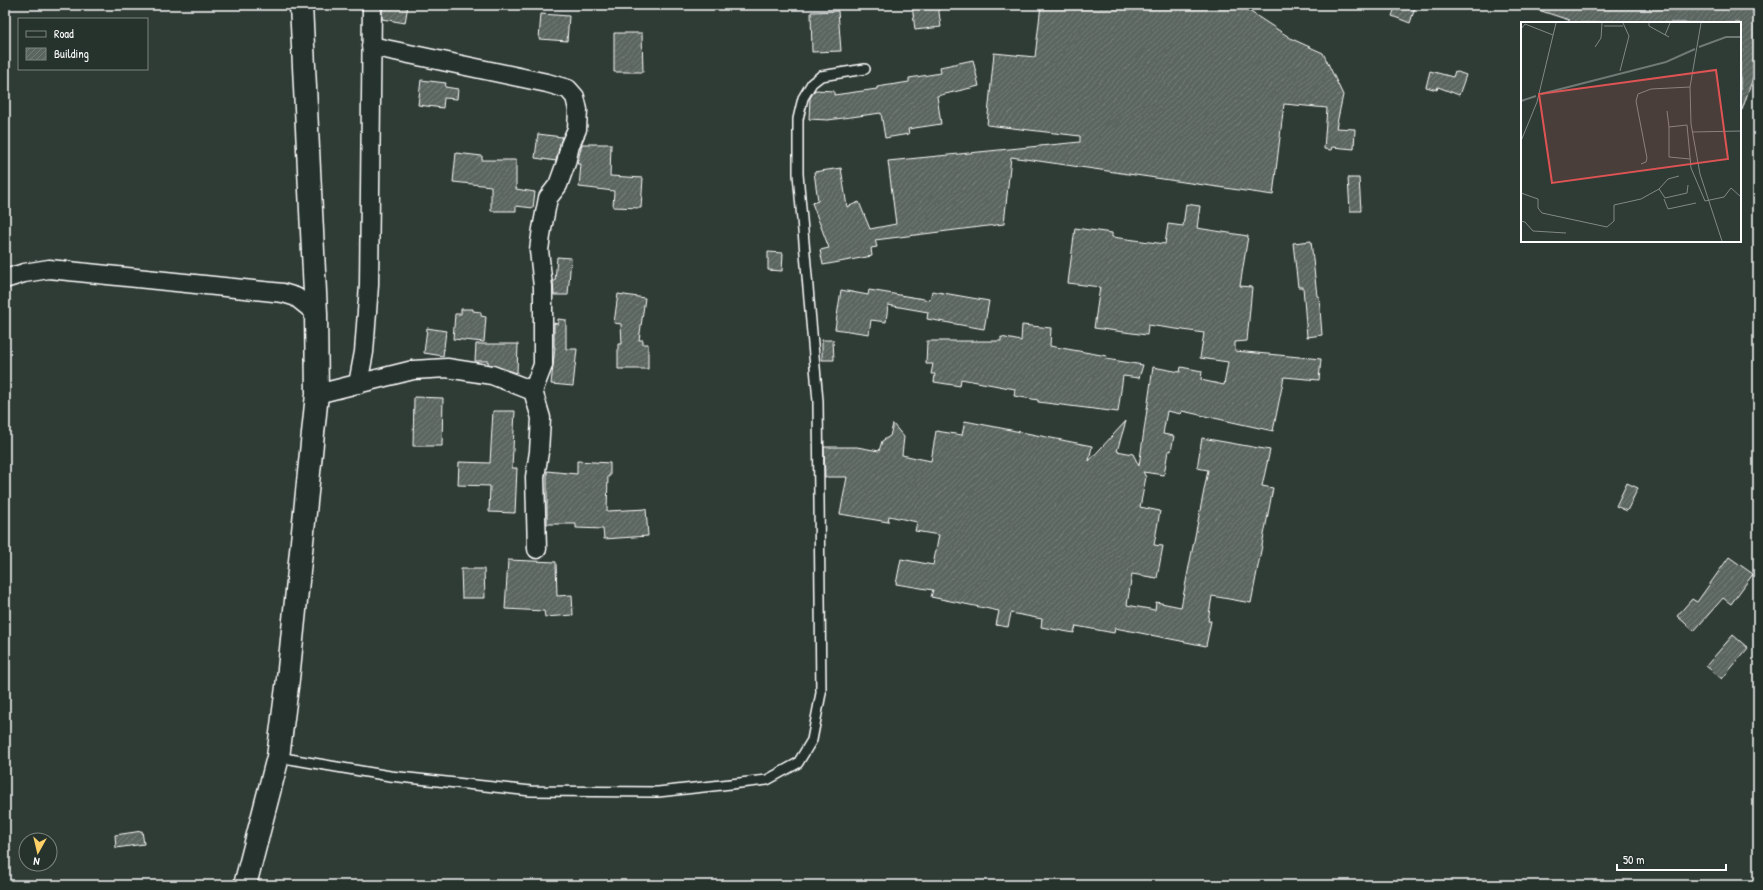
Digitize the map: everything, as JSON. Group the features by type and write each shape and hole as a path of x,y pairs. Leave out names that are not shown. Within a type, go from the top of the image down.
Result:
{"main road":[{"path":"245,885 278,757 288,678 317,394 316,313 301,5"}],"street":[{"path":"358,384 364,352 369,285 372,5"},
{"path":"371,46 547,83 568,89 575,97 578,110 578,129 570,145 566,163 558,185 548,198 539,250 543,287 543,359 533,391 540,418 539,452 535,477 537,549"},
{"path":"5,279 24,273 49,269 283,293 296,298 316,313"},
{"path":"317,394 413,370 447,368 492,375 533,391"}],"lane":[{"path":"278,757 390,776 531,791 658,792 767,780 798,763 812,740 821,693 818,401 798,174 798,119 803,98 812,83 821,76 865,69"}],"building":[{"path":"382,5 408,5 405,23 382,19"},
{"path":"912,5 938,5 941,27 915,30"},
{"path":"1041,5 1240,5 1292,39 1323,53 1343,95 1336,128 1355,129 1354,149 1332,147 1331,150 1324,149 1327,108 1284,104 1273,195 1011,157 1004,224 875,240 877,247 871,248 872,256 823,265 820,250 829,248 812,203 818,201 814,172 841,168 847,207 859,202 870,229 896,224 888,161 1080,142 1080,136 987,125 994,53 1035,57"},
{"path":"1396,5 1416,5 1410,23 1392,16"},
{"path":"1529,5 1758,5 1758,63 1742,110 1741,22 1568,22 1569,20 1529,7"},
{"path":"838,11 841,51 812,52 811,12"},
{"path":"541,14 569,16 567,41 539,39"},
{"path":"614,33 642,33 643,72 614,72"},
{"path":"973,60 979,86 937,96 941,124 908,129 909,134 885,138 881,113 828,120 809,119 810,98 815,90 834,91 834,95 877,89 877,87 909,82 909,78 941,73 940,67"},
{"path":"1430,71 1453,77 1455,71 1466,75 1459,95 1438,87 1437,90 1426,87"},
{"path":"421,80 446,83 445,87 458,89 457,99 444,98 443,108 418,105"},
{"path":"538,134 562,137 556,161 535,158"},
{"path":"582,144 611,144 610,176 643,178 641,208 613,207 614,191 579,187 581,164 577,164"},
{"path":"456,153 482,156 482,160 516,160 516,189 535,192 533,208 516,206 516,211 491,211 491,186 453,182"},
{"path":"1348,178 1359,178 1361,211 1350,211"},
{"path":"1186,204 1200,206 1197,228 1248,236 1240,286 1252,287 1247,341 1235,342 1235,351 1321,359 1319,380 1284,377 1273,431 1182,411 1181,414 1167,411 1163,434 1174,436 1171,451 1168,451 1164,475 1143,472 1146,477 1140,507 1160,511 1154,545 1163,546 1157,578 1132,574 1127,605 1155,610 1156,602 1181,607 1208,470 1197,468 1202,438 1270,450 1262,486 1273,488 1251,603 1212,596 1208,621 1211,621 1206,646 1115,628 1114,633 1076,626 1074,633 1041,627 1042,619 1011,613 1008,627 996,625 999,611 931,597 933,590 896,584 901,559 933,565 939,535 915,531 917,522 889,516 888,522 840,514 847,477 825,477 824,447 857,447 879,451 882,441 890,436 893,424 904,437 902,455 931,461 936,431 962,435 965,421 1092,446 1089,461 1126,421 1117,451 1133,454 1139,466 1153,367 1180,372 1181,367 1202,371 1201,380 1224,385 1228,362 1200,358 1204,333 1148,325 1147,335 1094,328 1100,287 1068,283 1075,228 1112,233 1112,237 1165,244 1168,224 1183,226"},
{"path":"1311,241 1317,296 1319,296 1322,335 1307,337 1303,287 1298,287 1293,243"},
{"path":"768,252 783,253 782,271 768,270"},
{"path":"557,257 571,258 568,295 554,295 553,281 555,281"},
{"path":"841,290 868,295 869,290 930,300 932,291 989,301 984,329 927,319 928,312 888,305 886,322 871,320 869,334 835,329"},
{"path":"618,294 645,298 639,340 643,340 643,344 648,344 648,369 618,369 618,344 622,344 621,324 614,323"},
{"path":"461,309 473,309 473,311 481,312 481,316 486,317 484,342 453,339 455,314 461,314"},
{"path":"558,319 566,320 566,349 577,349 573,386 551,384 555,347 554,323 558,324"},
{"path":"1022,325 1051,328 1050,346 1107,356 1106,359 1143,365 1139,378 1123,376 1118,412 1038,402 1038,400 1014,396 1015,389 961,379 960,386 934,382 935,374 931,374 933,364 926,364 927,341 1001,341 1001,337 1021,341"},
{"path":"427,328 446,331 443,356 424,353"},
{"path":"822,340 833,340 834,360 822,360"},
{"path":"476,344 518,344 517,373 488,364 488,361 475,361"},
{"path":"414,397 443,398 442,446 413,446"},
{"path":"493,411 515,411 512,468 517,468 515,513 489,512 490,486 458,485 459,462 490,463"},
{"path":"577,461 610,463 607,511 646,509 648,536 604,539 603,529 576,528 576,524 547,524 547,471 577,474"},
{"path":"1627,483 1638,488 1627,511 1616,506"},
{"path":"1729,557 1753,574 1731,604 1723,598 1694,631 1677,616 1692,599 1697,602"},
{"path":"508,560 556,562 557,596 572,595 573,615 545,617 544,611 505,609"},
{"path":"461,569 484,569 485,598 462,598"},
{"path":"1733,635 1748,648 1722,679 1706,666"},
{"path":"142,831 144,844 116,848 115,835"}]}
